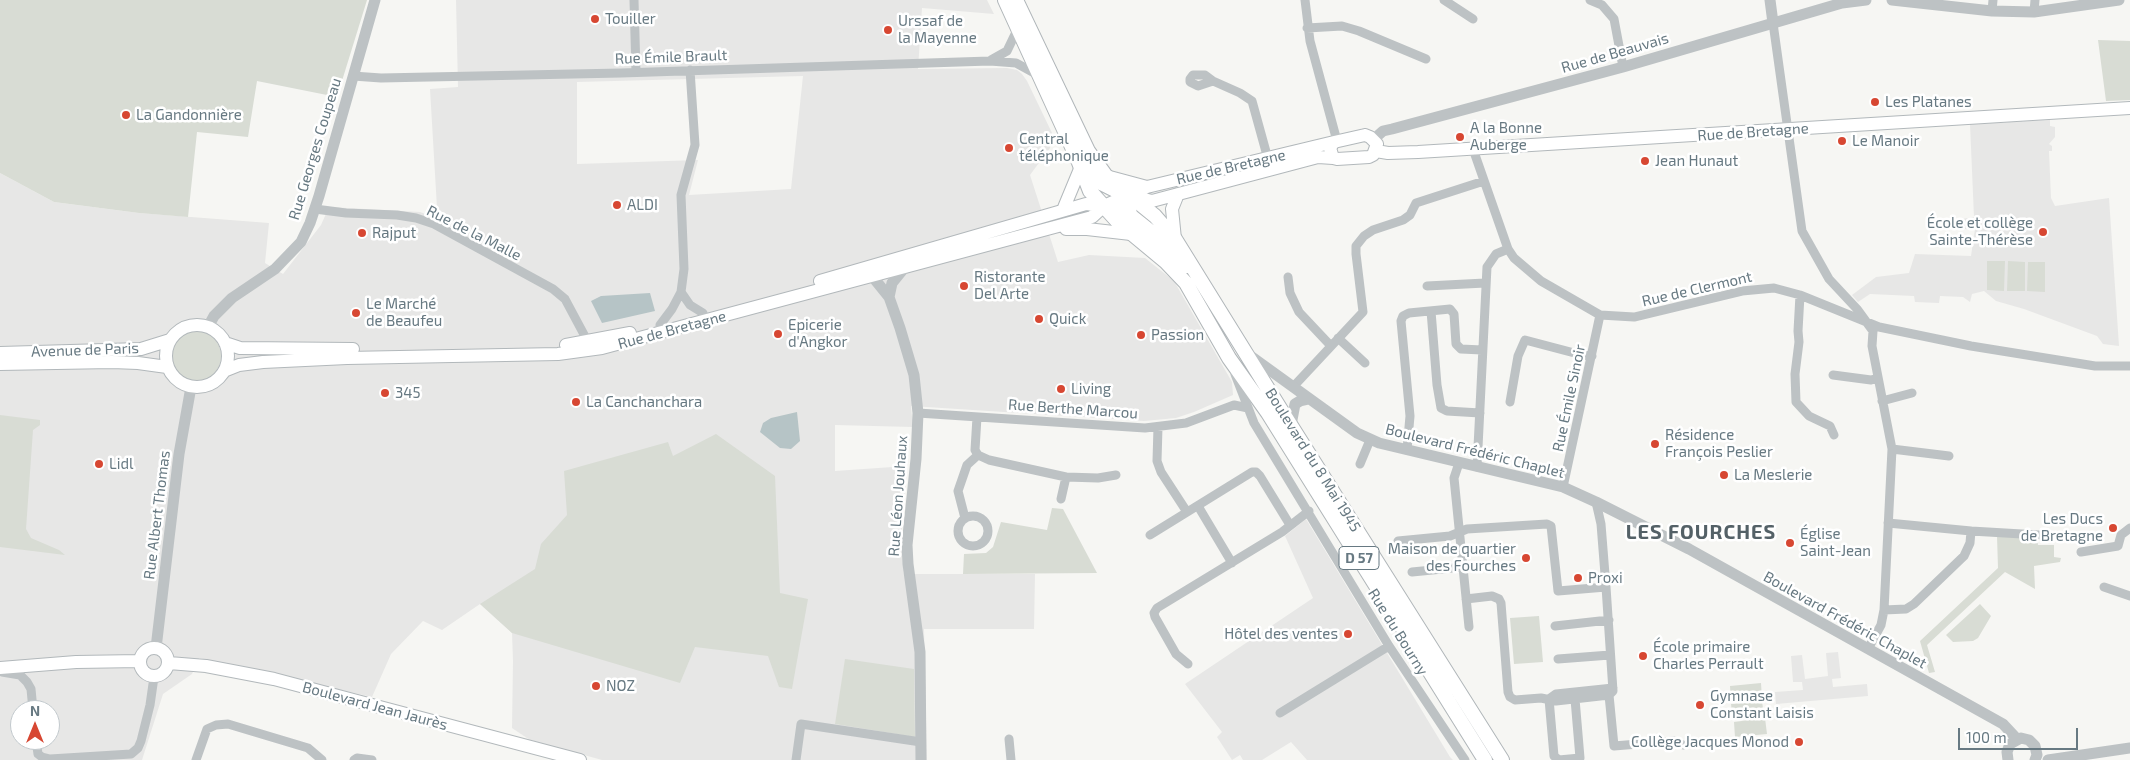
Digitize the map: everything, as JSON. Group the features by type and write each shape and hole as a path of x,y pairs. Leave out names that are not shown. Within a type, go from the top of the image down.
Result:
{"main road":[{"path":"1005,0 1079,165 1100,183 1113,190 1130,195 1131,234 1087,229 1049,229"},
{"name":"Boulevard du 8 Mai 1945","path":"1016,0 1088,151 1106,176 1155,216 1175,239 1192,264 1198,277 1502,760"},
{"name":"Rue de Bretagne","path":"224,371 239,365 263,362 347,358 498,357 558,354 589,350 636,340 1096,216 1104,206 1147,187 1365,136 1388,153 2130,108"},
{"path":"1334,158 1330,148 1336,142"},
{"name":"Rue de Bretagne","path":"1130,195 1152,201 1318,157 1334,158 1337,160 1369,158 1375,145"},
{"path":"1063,210 1079,165"},
{"name":"Boulevard du 8 Mai 1945","path":"1079,165 1090,190 1104,206 1131,234 1165,261 1186,283 1229,358 1265,409 1485,760"},
{"path":"1106,176 1147,187"},
{"path":"1175,239 1172,209 1178,194"},
{"name":"Rue de Bretagne","path":"225,343 240,348 324,350 525,348 588,342 660,325 860,270 1063,210 1086,204 1104,206"},
{"path":"1104,206 1121,208 1152,232 1198,277"},
{"path":"201,325 208,327 218,333 225,343 228,354 224,371 214,383 198,388 190,387 176,380 167,367 166,349 174,334 186,327 201,325"},
{"name":"Avenue de Paris","path":"0,353 141,349 170,340"},
{"name":"Avenue de Paris","path":"0,364 112,362 167,367"},
{"path":"156,648 166,654 169,663 163,674 154,676 145,674 140,661 147,650 156,648"},
{"path":"0,670 76,662 140,661"},
{"name":"Boulevard Jean Jaurès","path":"169,663 206,666 274,679 580,760"}],"street":[{"name":"Rue Georges Coupeau","path":"208,327 214,316 232,298 275,269 301,242 315,209 375,0"},
{"path":"634,0 636,72"},
{"path":"1304,0 1307,28 1336,142"},
{"path":"1444,0 1473,19"},
{"path":"1590,0 1602,5 1614,19 1623,67"},
{"path":"1770,0 1802,231 1829,279 1873,331 1872,346 1892,449 1884,610 1881,625 1868,649"},
{"name":"Rue de Beauvais","path":"1375,145 1383,131 1392,128 1623,67 1842,3 1866,0"},
{"path":"1892,0 1992,5 2034,12 2119,0"},
{"path":"2034,12 2035,0"},
{"path":"1307,28 1342,26 1359,31 1426,59"},
{"path":"990,61 1007,51 1018,27"},
{"name":"Rue Émile Brault","path":"353,76 390,78 990,61 1016,63 1040,76"},
{"path":"660,325 682,292 684,269 681,195 695,145 690,70"},
{"path":"1213,81 1240,93 1252,101 1268,159"},
{"name":"Rue de Clermont","path":"1473,149 1508,249 1528,271 1541,281 1600,315 1634,317 1700,300 1760,288 1781,288 1867,323 2018,354 2095,366 2130,366"},
{"path":"1293,387 1362,312 1356,246 1364,236 1373,230 1403,220 1410,215 1416,203 1484,181"},
{"name":"Rue de la Malle","path":"315,209 346,214 396,215 416,218 434,224 553,289 565,299 588,342"},
{"path":"1477,467 1487,267 1496,254 1508,249"},
{"path":"889,297 892,283 905,267"},
{"name":"Rue Léon Jouhaux","path":"872,276 889,297 914,375 918,412 916,459 907,548 920,652 921,760"},
{"path":"1288,277 1290,293 1299,312 1331,346"},
{"path":"1427,286 1485,282"},
{"path":"682,292 690,305 703,313"},
{"path":"1800,295 1799,342 1795,374 1796,402 1809,416 1830,426 1834,435"},
{"path":"1407,450 1410,416 1401,321 1403,316 1409,313 1450,309 1454,314 1456,344 1461,349 1482,350"},
{"path":"1431,311 1438,394 1441,408 1447,411 1480,413"},
{"name":"Rue Émile Sinoir","path":"1563,487 1600,315"},
{"path":"1338,338 1365,363"},
{"path":"1510,402 1518,356 1525,340 1592,356"},
{"name":"Boulevard Frédéric Chaplet","path":"1248,354 1357,433 1370,440 1563,487 1612,510 1689,549 2003,724 2018,739 2029,740 2036,755 2053,758"},
{"name":"Rue du Bourny","path":"1229,358 1254,423 1389,646 1458,756 1465,760"},
{"path":"1833,375 1871,380 1878,378"},
{"name":"Rue Albert Thomas","path":"156,648 179,454 190,387"},
{"name":"Rue Berthe Marcou","path":"1224,408 1237,396 1240,388"},
{"path":"1882,401 1912,393"},
{"path":"1291,425 1292,411 1295,404 1310,399"},
{"name":"Rue Berthe Marcou","path":"918,412 1158,427 1186,423 1234,405 1248,408"},
{"path":"978,417 975,450 978,455 1033,472 1066,478 1098,478 1116,475"},
{"path":"1158,427 1157,461 1161,472 1187,512"},
{"path":"1360,464 1370,440"},
{"path":"1892,449 1949,456"},
{"path":"964,518 958,491 967,465 978,455"},
{"path":"1459,463 1454,478 1469,627"},
{"path":"1150,535 1252,472 1256,472 1290,525"},
{"path":"1061,499 1066,478"},
{"path":"1596,502 1601,524 1609,620 1614,746 1674,741 1683,745"},
{"path":"1198,506 1232,563"},
{"path":"1601,524 1612,510"},
{"path":"1188,664 1176,654 1154,613 1158,608 1282,532 1309,511"},
{"path":"1888,523 2039,535"},
{"path":"1398,541 1450,536 1467,529 1547,524 1551,526 1558,591 1606,587"},
{"path":"2081,552 2118,546 2121,534 2130,528"},
{"path":"1884,610 1906,609 1914,604 1964,556 1970,543 1971,530"},
{"path":"1412,572 1463,567"},
{"path":"2104,587 2130,596"},
{"path":"1466,599 1492,596 1499,599 1502,603 1508,692 1510,697 1516,700 1549,698 1556,700 1575,699 1611,692"},
{"path":"1555,626 1609,620"},
{"path":"1280,713 1389,646"},
{"path":"1558,659 1610,655"},
{"path":"0,670 20,675 31,689 32,700"},
{"path":"37,750 38,754 42,757 50,759 132,754 138,748 141,741 150,705 154,676"},
{"path":"1549,698 1556,694 1611,692"},
{"path":"1549,698 1554,756 1559,760 1580,759 1575,699"},
{"path":"196,760 206,729 216,725 228,724 308,748 322,760"},
{"path":"796,760 801,724 921,742"},
{"path":"1010,739 1011,760"},
{"path":"2007,759 2010,744 2018,739"},
{"path":"2053,758 2130,748"},
{"path":"354,760 357,758 372,760"}],"shaded area":[{"name":"La Gandonnière","path":"0,0 367,0 337,97 257,81 248,137 197,132 188,217 54,202 0,173"},
{"path":"456,0 987,0 994,14 922,8 918,69 1007,68 1017,70 1022,74 1052,133 1050,148 1030,175 1058,262 1089,255 1145,258 1174,281 1232,382 1233,395 1176,418 1144,421 911,406 913,427 835,425 835,471 907,466 901,543 904,574 1035,574 1034,629 924,629 927,760 602,760 530,740 512,728 512,633 480,604 442,630 423,621 391,654 372,697 199,658 192,674 163,694 142,760 0,760 0,173 54,202 139,213 269,223 265,263 283,274 321,225 329,207 420,212 444,221 437,208 430,89 458,87","holes":["803,76 791,189 689,195 698,160 577,164 577,82"]},
{"path":"2098,40 2130,41 2130,100 2106,101"},
{"name":"École et collège Sainte-Thérèse","path":"2050,120 2050,126 2055,127 2055,137 2049,144 2052,146 2052,151 2049,151 2051,198 2055,206 2109,198 2119,346 2103,344 2097,336 2024,309 1996,301 1984,291 1972,294 1970,302 1963,297 1940,296 1939,303 1915,302 1914,296 1870,294 1858,302 1852,295 1876,277 1909,273 1915,254 1971,256 1975,229 1962,229 1962,219 1974,217 1970,124"},
{"path":"1987,261 2005,261 2004,291 1987,290"},
{"path":"2008,261 2025,262 2025,291 2007,291"},
{"path":"2028,262 2045,262 2045,292 2027,291"},
{"path":"650,293 655,311 602,323 591,301 601,296"},
{"path":"191,331 201,331 214,338 221,351 221,361 214,374 201,381 191,381 182,377 175,370 171,361 171,351 175,342 182,335"},
{"path":"797,412 800,441 791,449 780,448 760,432 763,423 771,418"},
{"path":"0,415 40,420 40,425 33,430 26,529 31,538 59,550 65,555 0,547"},
{"path":"716,434 775,476 780,593 808,599 792,689 779,687 768,656 695,647 680,683 512,633 480,604 535,569 541,544 567,515 564,471 668,442 673,456"},
{"path":"1052,508 1063,509 1097,573 963,574 964,554 986,553 993,547 1001,522 1047,530"},
{"path":"1306,519 1453,760 1307,760 1291,742 1262,760 1243,760 1240,755 1232,760 1217,737 1222,732 1185,684 1313,598 1285,536"},
{"path":"1997,536 2037,538 2038,545 2054,545 2054,557 2061,558 2060,562 2034,566 2035,589 2005,572 1927,645 1935,672 1929,673 1920,641 1998,568"},
{"path":"1980,604 1991,616 1978,638 1973,641 1953,642 1946,635"},
{"path":"1539,616 1543,662 1514,664 1510,618"},
{"path":"1838,652 1841,678 1832,679 1833,687 1867,684 1868,696 1776,704 1775,692 1803,690 1802,682 1793,682 1791,656 1802,655 1805,679 1828,676 1826,653"},
{"path":"845,659 914,669 915,737 835,724"},
{"path":"1761,683 1762,699 1731,702 1730,686"},
{"path":"1762,701 1764,716 1733,720 1731,704"},
{"path":"1765,718 1767,734 1735,737 1734,722"}],"place":[{"name":"Touiller","path":"595,19"},
{"name":"Urssaf de la Mayenne","path":"888,30"},
{"name":"Les Platanes","path":"1875,102"},
{"name":"La Gandonnière","path":"126,115"},
{"name":"A la Bonne Auberge","path":"1460,137"},
{"name":"Le Manoir","path":"1842,141"},
{"name":"Central téléphonique","path":"1009,148"},
{"name":"Jean Hunaut","path":"1645,161"},
{"name":"ALDI","path":"617,205"},
{"name":"École et collège Sainte-Thérèse","path":"2043,232"},
{"name":"Rajput","path":"362,233"},
{"name":"Ristorante Del Arte","path":"964,286"},
{"name":"Le Marché de Beaufeu","path":"356,313"},
{"name":"Quick","path":"1039,319"},
{"name":"Epicerie d'Angkor","path":"778,334"},
{"name":"Passion","path":"1141,335"},
{"name":"Living","path":"1061,389"},
{"name":"345","path":"385,393"},
{"name":"La Canchanchara","path":"576,402"},
{"name":"Résidence François Peslier","path":"1655,444"},
{"name":"Lidl","path":"99,464"},
{"name":"La Meslerie","path":"1724,475"},
{"name":"Les Ducs de Bretagne","path":"2113,528"},
{"name":"Église Saint-Jean","path":"1790,543"},
{"name":"Maison de quartier des Fourches","path":"1526,558"},
{"name":"Proxi","path":"1578,578"},
{"name":"Hôtel des ventes","path":"1348,634"},
{"name":"École primaire Charles Perrault","path":"1643,656"},
{"name":"NOZ","path":"596,686"},
{"name":"Gymnase Constant Laisis","path":"1700,705"},
{"name":"Collège Jacques Monod","path":"1799,742"}],"district":[{"name":"LES FOURCHES","path":"1701,532"}]}
